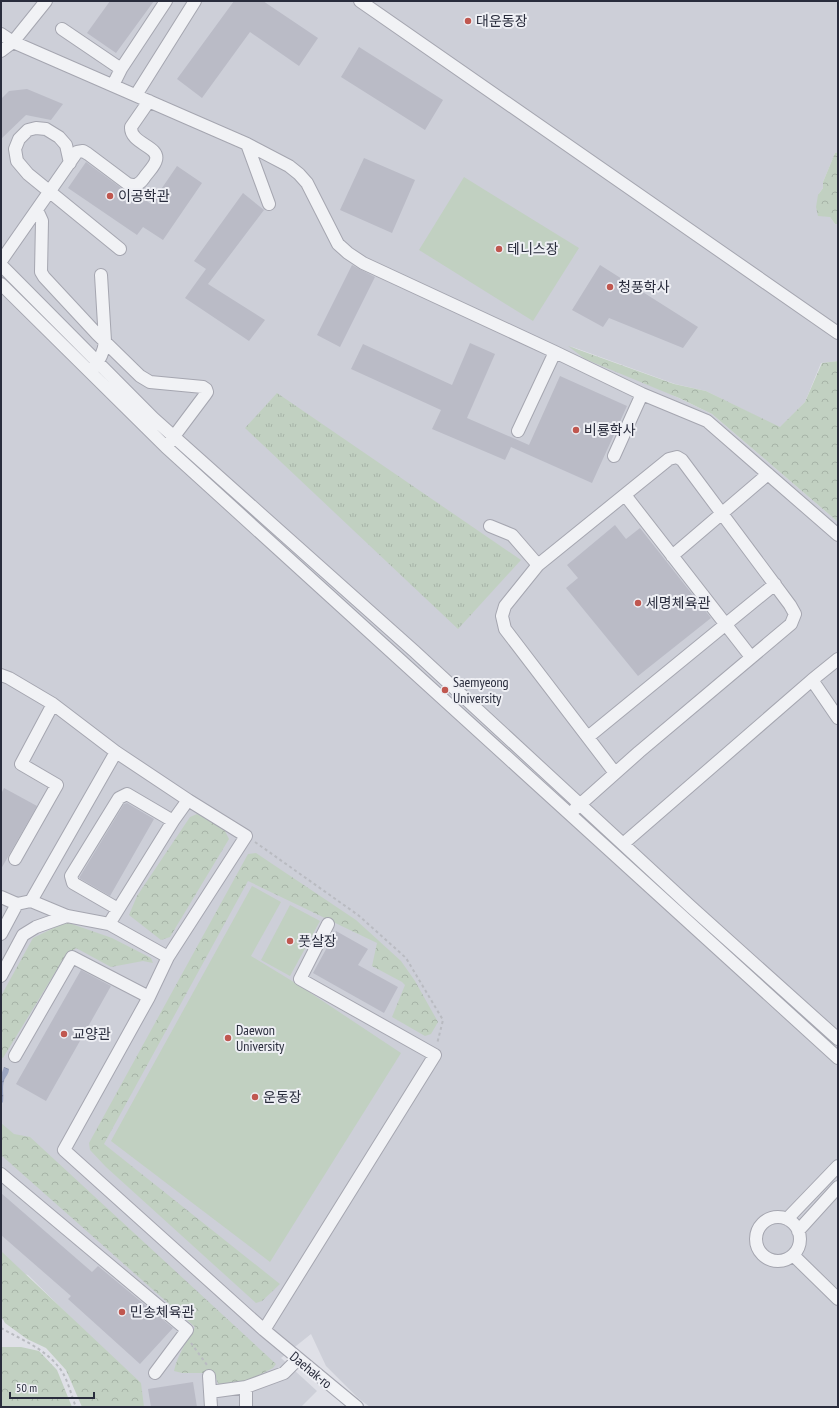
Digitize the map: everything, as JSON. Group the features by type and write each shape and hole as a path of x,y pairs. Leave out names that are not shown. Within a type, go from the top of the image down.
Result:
{"street":[{"path":"1,51 13,42 46,1"},
{"path":"112,85 166,1"},
{"path":"136,95 195,1"},
{"path":"360,1 838,333"},
{"path":"62,30 121,70"},
{"path":"1,34 13,42 247,144 289,166 307,183 338,244 363,263 642,394 707,421 838,535"},
{"path":"1,261 77,152 83,151 128,184 134,186 140,183 156,160 156,155 152,150 133,136 131,127 149,101"},
{"path":"70,163 66,146 59,137 46,129 36,128 28,130 19,139 15,149 17,161 28,174 120,249"},
{"path":"247,144 269,204"},
{"path":"37,210 42,221 41,272 54,288 140,376 150,382 203,387 206,389 207,392 205,395 166,448"},
{"path":"1,265 173,437 375,616 691,907 838,1039"},
{"path":"89,372 98,362 104,350 105,341 101,275"},
{"path":"1,284 166,448 838,1058"},
{"path":"518,431 555,352"},
{"path":"614,456 642,394"},
{"path":"569,814 615,772 791,624 795,614 723,512 682,460 677,457 669,459 538,565 505,606 502,616 505,629 615,772"},
{"path":"672,556 768,474"},
{"path":"625,495 751,657"},
{"path":"490,526 512,536 538,565"},
{"path":"588,737 775,584"},
{"path":"364,627 375,616"},
{"path":"623,844 838,659"},
{"path":"1,675 9,678 53,704 116,752 188,800 246,836 168,957 148,997 72,957 15,1056"},
{"path":"812,680 838,718"},
{"path":"15,859 57,785 21,764 53,704"},
{"path":"31,901 116,752"},
{"path":"118,909 73,883 71,876 119,798 127,794 173,821"},
{"path":"109,924 173,821 188,800"},
{"path":"1,897 17,904 31,901 67,916 109,924 168,957"},
{"path":"1,934 17,904"},
{"path":"680,916 691,907"},
{"path":"1,976 23,935 36,927 67,916"},
{"path":"264,1330 435,1055 300,979 328,924"},
{"name":"Daehak-ro","path":"148,997 64,1150 284,1348 357,1407"},
{"path":"787,1220 838,1166"},
{"path":"1,1174 187,1330 155,1373"},
{"path":"798,1231 838,1187"},
{"path":"773,1218 787,1220 794,1224 798,1231 800,1244 794,1255 788,1259 773,1261 761,1253 757,1247 757,1233 766,1221 773,1218"},
{"path":"794,1255 838,1299"},
{"path":"210,1392 246,1387 284,1373 298,1359"},
{"path":"209,1376 211,1407"},
{"path":"246,1387 246,1407"}],"path":[{"path":"246,836 358,915 406,958 443,1020 435,1055"},
{"path":"1,1328 44,1352 61,1370 76,1407"},
{"path":"190,1340 203,1358"}],"shaded area":[{"name":"Saemyeong University","path":"1,1 838,1 838,152 835,153 823,182 823,188 818,195 830,217 835,224 838,224 838,361 821,363 805,402 780,428 706,391 675,384 570,346 712,414 838,522 838,1407 370,1407 358,1398 326,1366 311,1334 281,1358 317,1391 301,1407 136,1407 132,1378 28,1275 8,1269 1,1273"}],"green space":[{"path":"838,152 838,224 835,224 830,217 818,216 816,207 818,195 823,188 823,182 835,153"},
{"name":"테니스장","path":"464,177 579,248 533,321 419,250"},
{"path":"568,346 674,384 706,391 780,427 805,402 822,363 838,361 838,522 712,414 679,398 585,359"},
{"path":"277,393 521,560 458,629 245,428"},
{"path":"197,814 224,829 229,839 170,937 161,940 129,915 137,896 190,817"},
{"path":"256,853 356,920 401,961 415,981 438,1022 431,1034 425,1036 392,1017 405,985 372,966 377,943 248,881 104,1144 280,1284 262,1301 256,1303 106,1167 90,1150 89,1143 248,854"},
{"name":"운동장","path":"252,886 281,902 251,956 297,984 401,1053 270,1262 111,1141"},
{"name":"풋살장","path":"290,905 320,921 290,976 261,960"},
{"path":"66,922 112,938 151,958 153,963 143,961 111,967 76,948 64,958 3,1058 1,1057 1,996 33,938"},
{"path":"1,1123 14,1134 30,1137 276,1364 273,1368 246,1382 219,1386 214,1373 182,1373 174,1371 180,1354 195,1327 1,1155"},
{"path":"1,1251 141,1383 144,1407 82,1407 66,1370 46,1348 27,1339 5,1323 1,1316"},
{"path":"1,1347 21,1347 39,1351 57,1370 72,1407 1,1407"}],"water":[{"path":"4,1067 9,1069 3,1083 3,1102 1,1104 1,1075"}],"building":[{"path":"110,1 154,1 116,53 87,33"},
{"path":"234,1 263,1 318,38 299,66 250,32 202,98 177,79"},
{"path":"359,47 443,100 425,130 341,77"},
{"path":"27,89 63,104 51,120 26,115 1,139 1,99 9,91"},
{"path":"364,158 415,180 392,233 340,210"},
{"name":"이공학관","path":"86,162 124,190 134,192 151,204 177,166 202,183 163,240 143,227 137,235 68,188"},
{"path":"243,193 264,210 208,284 265,320 249,341 185,298 206,269 194,261"},
{"path":"352,265 375,277 340,347 317,335"},
{"name":"청풍학사","path":"600,265 698,327 683,348 609,318 603,327 572,310"},
{"path":"470,343 495,354 467,418 529,445 560,376 627,406 592,483 511,447 505,460 432,429 441,410 351,369 363,344 452,385"},
{"name":"세명체육관","path":"615,525 626,539 640,528 711,618 638,676 566,588 578,578 567,565"},
{"path":"4,788 37,806 1,869 1,794"},
{"path":"127,803 154,819 110,896 79,878 124,804"},
{"path":"336,931 368,949 358,965 398,987 384,1013 313,973"},
{"name":"교양관","path":"81,970 111,986 46,1101 16,1084"},
{"path":"1,1193 92,1272 98,1266 173,1328 140,1364 68,1299 71,1296 1,1235"},
{"path":"193,1382 197,1407 151,1407 148,1389"}],"place":[{"name":"대운동장","path":"468,21"},
{"name":"이공학관","path":"110,196"},
{"name":"테니스장","path":"499,249"},
{"name":"청풍학사","path":"610,287"},
{"name":"비룡학사","path":"576,430"},
{"name":"세명체육관","path":"638,603"},
{"name":"Saemyeong University","path":"445,690"},
{"name":"풋살장","path":"290,941"},
{"name":"교양관","path":"64,1034"},
{"name":"Daewon University","path":"228,1038"},
{"name":"운동장","path":"255,1097"},
{"name":"민송체육관","path":"122,1312"}]}
